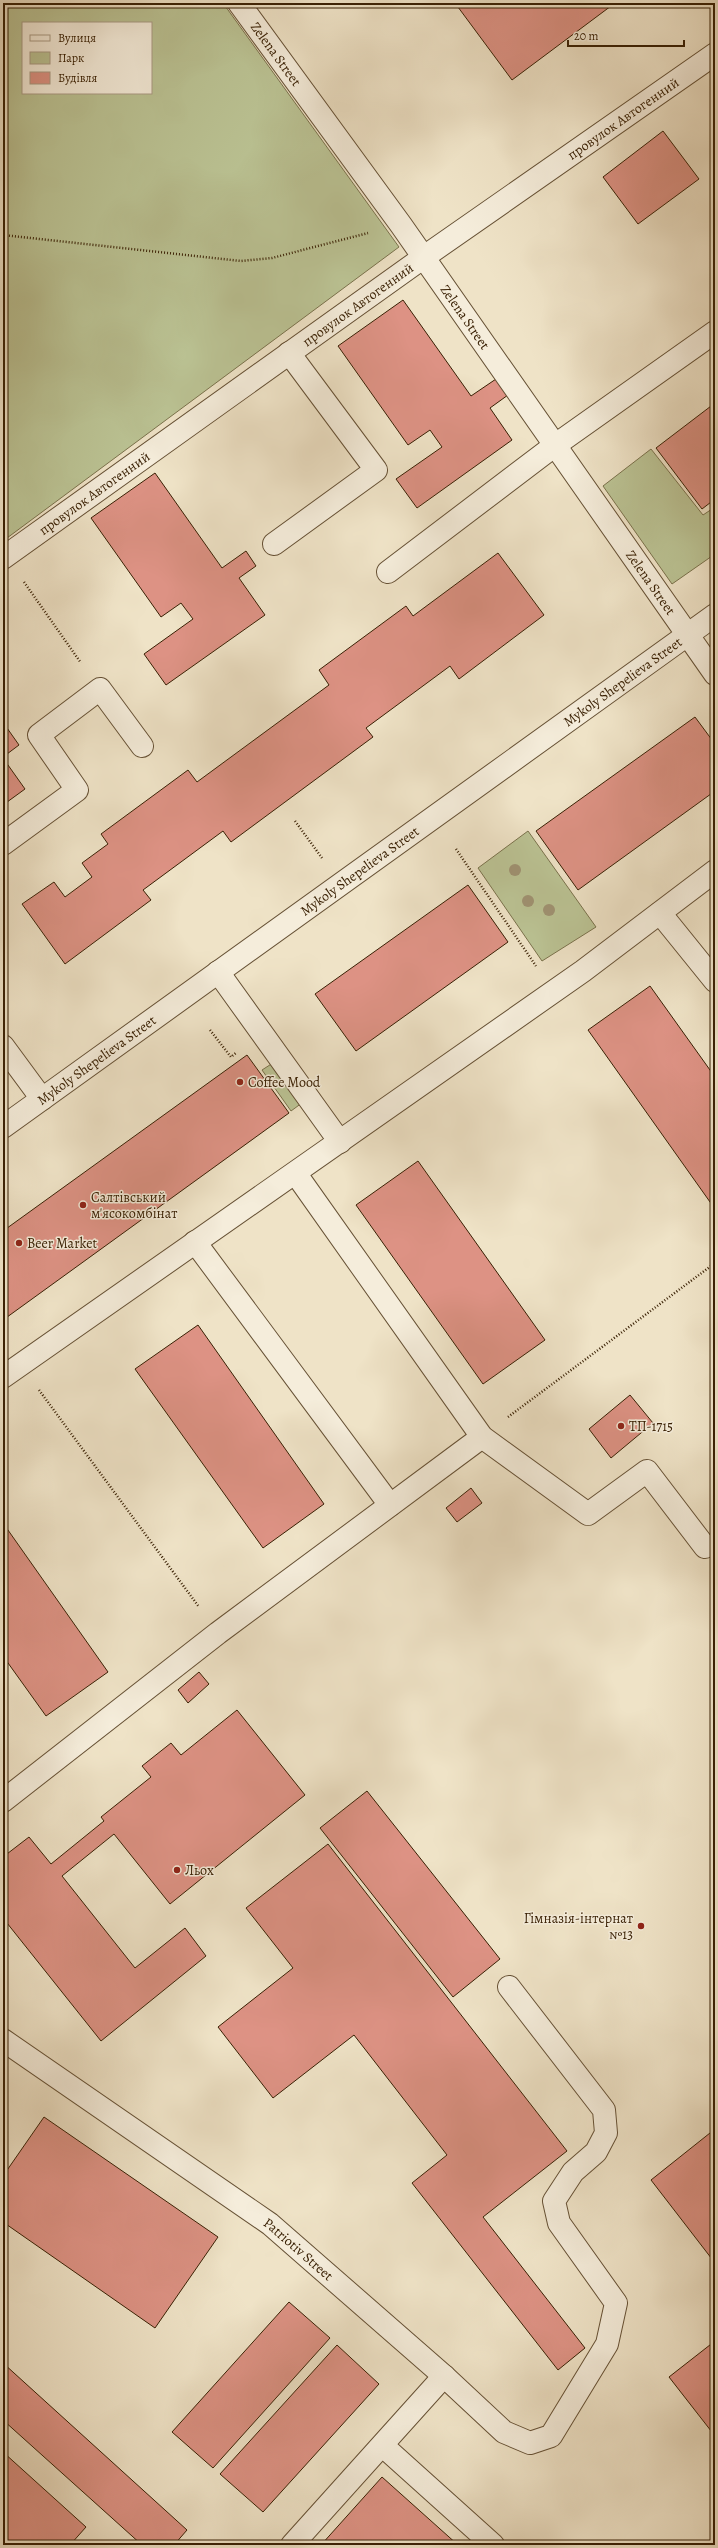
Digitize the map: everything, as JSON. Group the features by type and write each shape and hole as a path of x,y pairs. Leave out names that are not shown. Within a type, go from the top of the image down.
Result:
{"street":[{"name":"Zelena Street","path":"239,3 424,257 686,636 715,674"},
{"name":"провулок Автогенний","path":"4,557 424,257 715,54"},
{"path":"388,572 554,446 715,332"},
{"path":"274,544 376,470 289,353"},
{"name":"Mykoly Shepelieva Street","path":"3,1127 715,615"},
{"path":"3,844 77,790 39,735 100,689 142,746"},
{"path":"12,1371 195,1242 296,1174 553,991 715,871"},
{"path":"660,913 715,981"},
{"path":"218,972 340,1142"},
{"path":"3,1046 42,1099"},
{"path":"296,1174 482,1437 588,1514 647,1471 705,1547"},
{"path":"195,1242 390,1504"},
{"path":"3,1801 218,1633 482,1437"},
{"name":"Patriotiv Street","path":"3,2040 270,2224 444,2376 504,2432 530,2443 552,2436 569,2405 607,2344 616,2303 559,2223 554,2201 573,2172 596,2152 606,2134 604,2110 509,1987"},
{"path":"292,2545 383,2446 444,2376"},
{"path":"383,2446 493,2545"}],"path":[{"path":"3,235 241,261 272,258 401,225"},
{"path":"4,557 100,689"},
{"path":"295,820 322,858"},
{"path":"456,849 553,991"},
{"path":"482,1437 715,1264"},
{"path":"12,1371 218,1633"}],"green space":[{"path":"3,3 223,3 399,247 3,541"},
{"path":"651,449 703,515 715,507 715,554 672,584 603,486"},
{"path":"528,831 596,927 542,961 478,868"},
{"path":"276,1061 306,1100 291,1111 262,1070"}],"building":[{"path":"455,3 615,3 512,80"},
{"path":"663,131 699,179 638,224 603,177"},
{"path":"403,300 471,396 496,379 508,395 490,408 512,440 417,508 396,479 442,447 430,430 408,445 338,346"},
{"path":"715,403 715,499 702,509 656,448"},
{"path":"155,473 222,568 246,551 256,566 239,578 265,615 166,685 144,654 193,619 181,603 161,617 91,518"},
{"path":"498,553 544,615 459,679 450,666 366,728 373,737 231,842 223,831 143,890 151,900 65,964 22,904 54,882 65,897 92,877 82,863 108,844 101,834 188,770 197,782 329,685 319,670 406,606 413,616"},
{"path":"695,717 715,744 715,791 578,890 536,831"},
{"path":"7,728 19,745 3,757 3,731"},
{"path":"3,758 25,789 3,805"},
{"path":"468,885 508,942 356,1051 315,994"},
{"path":"650,986 715,1077 715,1209 588,1030"},
{"path":"247,1055 289,1113 3,1320 3,1231"},
{"path":"418,1161 545,1340 483,1384 356,1205"},
{"path":"198,1325 324,1504 263,1548 135,1369"},
{"name":"ТП-1715","path":"630,1395 653,1423 611,1458 589,1429"},
{"path":"471,1488 482,1503 457,1522 446,1508"},
{"path":"3,1523 108,1672 46,1716 3,1656"},
{"path":"199,1672 209,1684 188,1703 178,1690"},
{"name":"Льох","path":"237,1710 305,1795 170,1904 114,1834 62,1876 135,1968 185,1928 206,1956 101,2041 3,1918 3,1857 29,1837 51,1864 104,1821 101,1817 151,1777 142,1766 171,1743 181,1755"},
{"path":"367,1791 500,1959 453,1997 320,1828"},
{"path":"328,1844 567,2151 483,2217 585,2348 558,2370 412,2183 447,2155 354,2035 273,2098 218,2027 293,1968 246,1908"},
{"path":"44,2117 218,2237 155,2328 3,2222 3,2176"},
{"path":"715,2129 715,2263 651,2180"},
{"path":"289,2302 330,2338 213,2468 172,2432"},
{"path":"715,2341 715,2436 669,2377"},
{"path":"337,2345 379,2384 263,2512 220,2474"},
{"path":"3,2363 187,2530 174,2545 142,2545 3,2420"},
{"path":"3,2452 86,2527 70,2545 3,2545"},
{"path":"382,2477 458,2545 321,2545"}],"place":[{"name":"Coffee Mood","path":"240,1082"},
{"name":"Салтівський м'ясокомбінат","path":"83,1205"},
{"name":"Beer Market","path":"19,1243"},
{"name":"ТП-1715","path":"621,1426"},
{"name":"Льох","path":"177,1870"},
{"name":"Гімназія-інтернат №13","path":"641,1926"}]}
